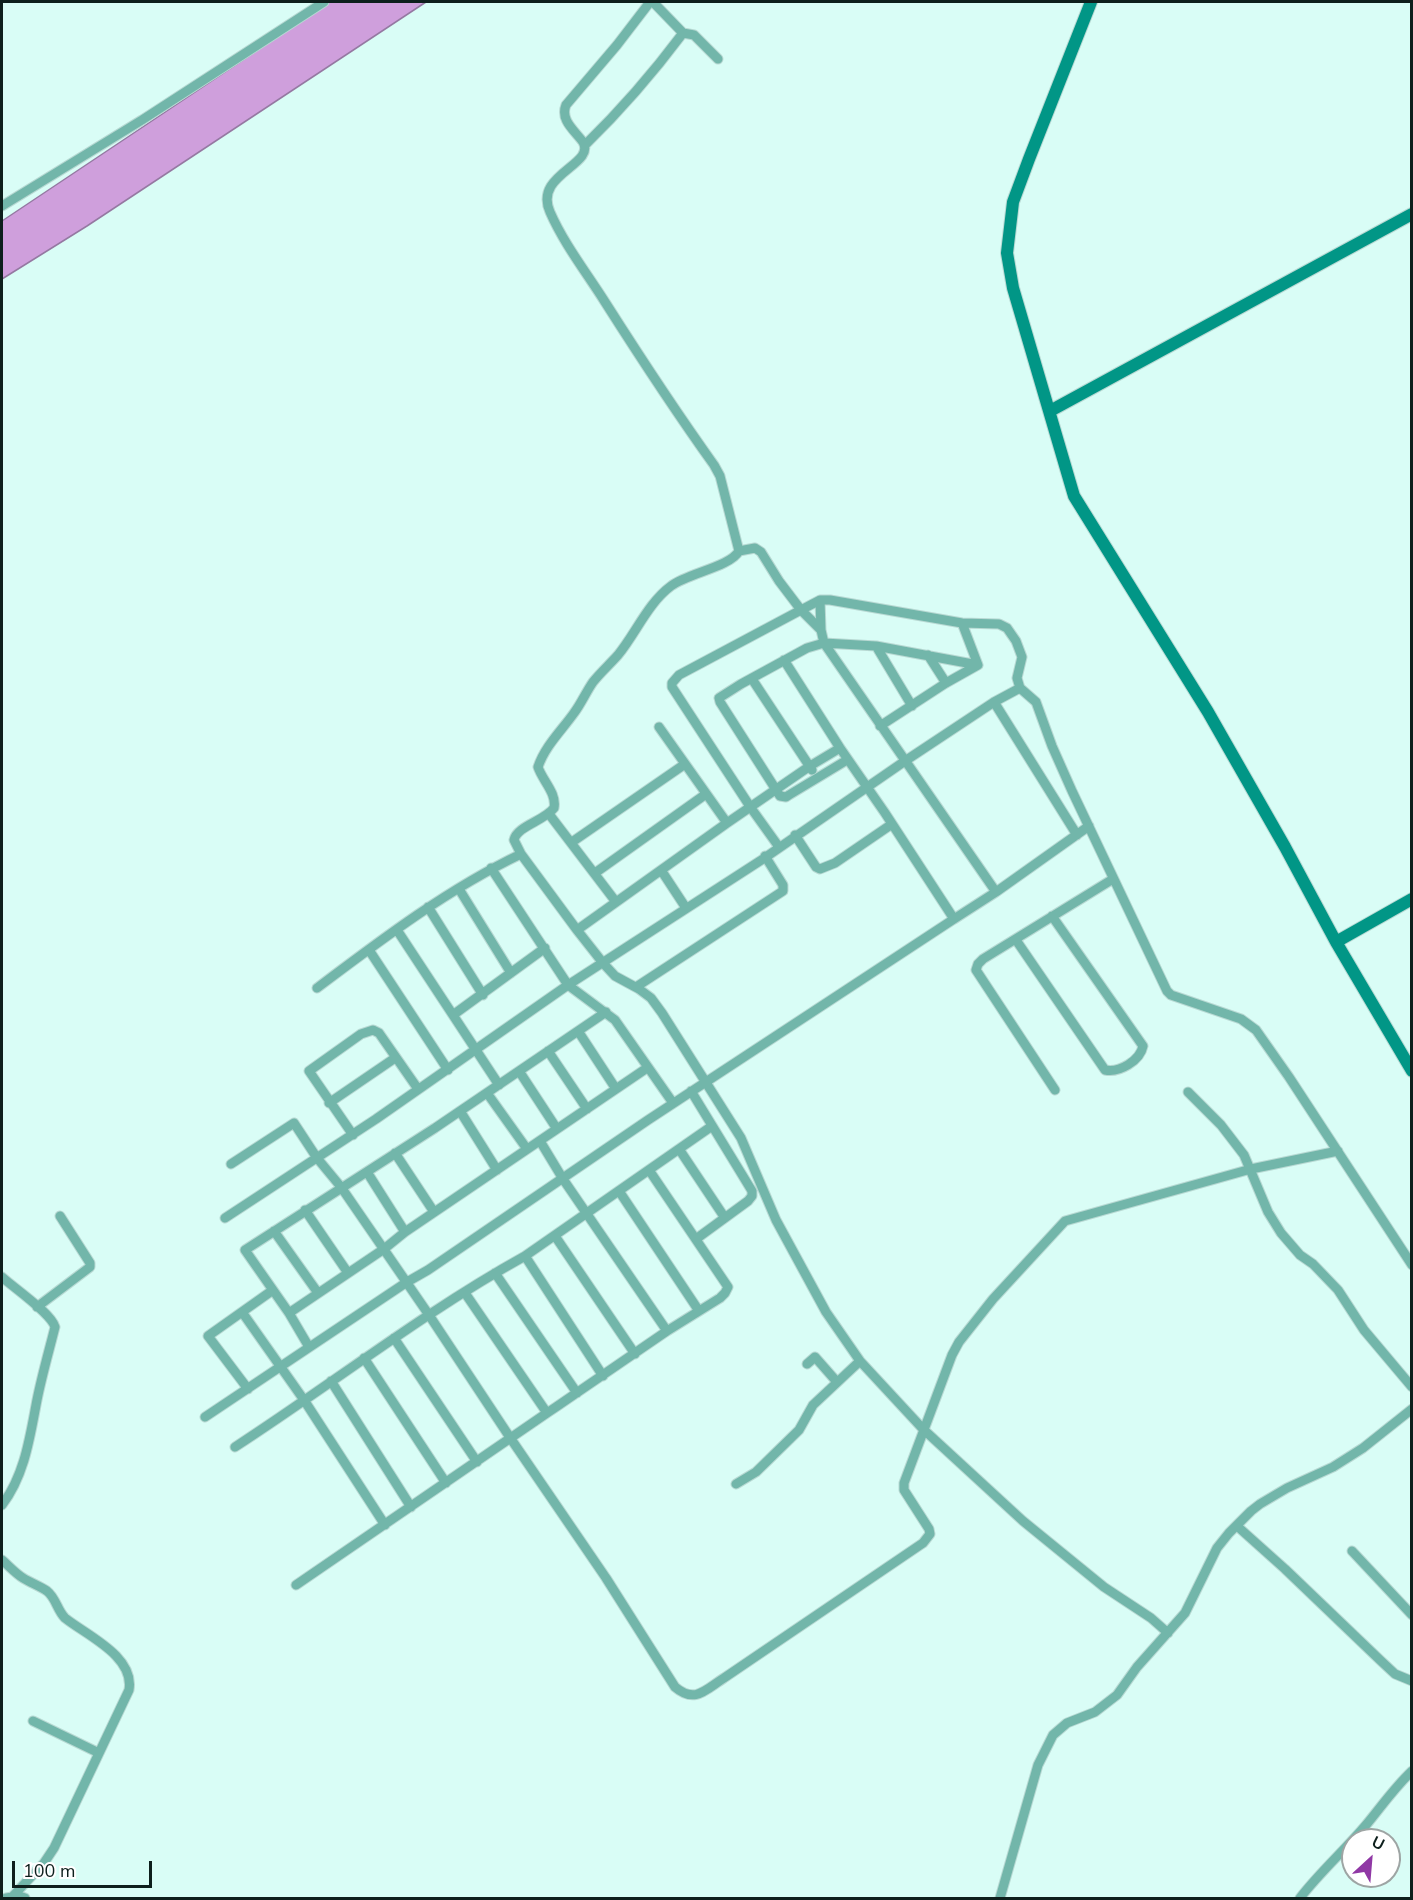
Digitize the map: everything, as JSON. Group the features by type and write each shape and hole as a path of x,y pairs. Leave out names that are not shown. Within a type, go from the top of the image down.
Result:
{"street":[{"path":"2,206 142,120 324,2"},
{"path":"585,146 564,117 566,105 651,2 683,33 694,34 718,59"},
{"path":"1091,2 1013,202 1007,253 1013,288 1035,369 1050,411 1074,496 1208,712 1336,942 1412,1071"},
{"path":"683,33 647,80 585,146 580,158 548,188 547,206 565,241 714,465 720,476 739,551"},
{"path":"1050,411 1412,214"},
{"path":"821,630 801,610 761,552 755,548 739,551 731,560 673,584 661,595 619,654 595,680 555,736 539,763 542,778 554,796 555,802 549,814 517,833 518,847 603,963 615,976 651,998 662,1013 741,1138 776,1220 826,1312 860,1361 923,1429 1023,1521 1104,1587 1151,1618 1168,1633"},
{"path":"820,600 824,643 996,892"},
{"path":"779,847 672,687 672,683 679,675 820,600 962,623 999,624 1007,628 1019,647 1022,657 1017,678 1020,688 1036,702 1052,746 1167,991 1171,995 1241,1019 1256,1030 1412,1265"},
{"path":"962,623 978,665"},
{"path":"847,760 786,797 780,796 719,700 720,697 807,648 824,643 876,646 978,665"},
{"path":"876,646 912,706"},
{"path":"928,655 946,683"},
{"path":"784,660 847,760 867,786 954,919"},
{"path":"880,726 978,665"},
{"path":"752,679 818,778"},
{"path":"225,1218 353,1135 568,985 779,847 994,702 1020,688"},
{"path":"994,702 1077,835"},
{"path":"659,727 727,823"},
{"path":"577,930 727,823 840,748"},
{"path":"572,842 685,764"},
{"path":"594,873 706,794"},
{"path":"549,814 616,902"},
{"path":"795,835 816,867 820,869 835,863 891,824"},
{"path":"205,1417 406,1282 428,1270 691,1091 996,892 1089,826"},
{"path":"317,988 428,907 491,868 518,847"},
{"path":"636,987 783,891 783,885 765,856"},
{"path":"491,868 568,985 615,1020 673,1103"},
{"path":"661,870 686,908"},
{"path":"1055,1090 976,970 983,959 1113,879"},
{"path":"459,889 511,973"},
{"path":"1336,942 1412,899"},
{"path":"428,907 483,994"},
{"path":"1016,940 1105,1070 1118,1070 1129,1063 1142,1051 1143,1046 1052,916"},
{"path":"397,930 499,1085"},
{"path":"453,1015 545,948"},
{"path":"369,950 448,1070"},
{"path":"309,1347 289,1313 245,1250 460,1111 606,1012"},
{"path":"353,1135 309,1071 361,1034 368,1030 376,1031 418,1089"},
{"path":"578,1031 616,1089"},
{"path":"549,1052 587,1109"},
{"path":"329,1103 395,1058"},
{"path":"289,1313 647,1068"},
{"path":"519,1071 557,1129"},
{"path":"691,1091 752,1191 752,1196 748,1201 696,1239"},
{"path":"1188,1092 1244,1155 1268,1212 1281,1233 1300,1255 1313,1264 1338,1290 1378,1347 1412,1387"},
{"path":"487,1093 527,1149"},
{"path":"460,1111 497,1170"},
{"path":"231,1164 294,1123 317,1158 341,1186 429,1315 606,1578 675,1687 685,1695 695,1696 923,1544 930,1534 929,1529 903,1490 923,1429 959,1342 993,1299 1065,1221 1251,1169 1338,1151"},
{"path":"235,1447 394,1338 555,1236 712,1126"},
{"path":"540,1141 563,1179 667,1331"},
{"path":"679,1149 725,1218"},
{"path":"395,1153 434,1212"},
{"path":"296,1585 725,1293 728,1287 649,1170"},
{"path":"367,1172 405,1232"},
{"path":"619,1191 699,1311"},
{"path":"305,1210 348,1273"},
{"path":"37,1307 90,1267 90,1263 60,1216"},
{"path":"274,1231 318,1293"},
{"path":"555,1236 635,1354"},
{"path":"525,1256 603,1376"},
{"path":"495,1273 577,1393"},
{"path":"2,1277 54,1323 55,1327 41,1380 32,1436 22,1468 2,1505"},
{"path":"248,1389 208,1336 273,1290"},
{"path":"465,1293 548,1413"},
{"path":"242,1312 304,1400 385,1524"},
{"path":"394,1338 477,1462"},
{"path":"807,1364 815,1357 837,1382"},
{"path":"364,1358 446,1483"},
{"path":"736,1484 756,1472 799,1430 811,1408 860,1361"},
{"path":"331,1381 411,1507"},
{"path":"1000,1899 1038,1766 1053,1735 1067,1723 1095,1712 1117,1695 1137,1667 1185,1613 1210,1559 1229,1533 1260,1504 1287,1488 1333,1467 1363,1448 1412,1409"},
{"path":"1237,1526 1395,1674 1411,1681"},
{"path":"1352,1551 1412,1615"},
{"path":"2,1560 16,1573 47,1591 65,1618 113,1653 124,1665 129,1678 129,1689 48,1857 9,1897"},
{"path":"33,1721 99,1753"},
{"path":"1300,1899 1312,1882 1365,1826 1401,1781 1412,1771"},
{"path":"9,1897 25,1899"}],"shaded area":[{"path":"330,2 426,2 87,226 2,279 2,221"}]}
